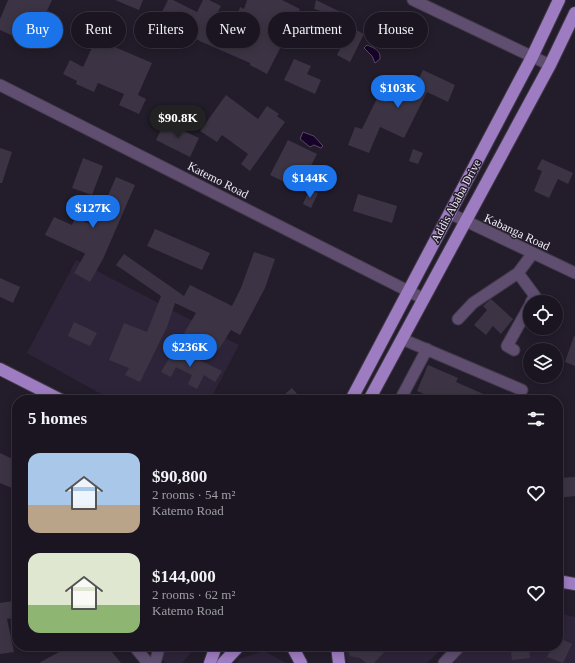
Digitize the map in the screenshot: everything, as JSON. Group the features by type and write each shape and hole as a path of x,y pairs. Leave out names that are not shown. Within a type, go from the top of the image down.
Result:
{"main road":[{"name":"Addis Ababa Drive","path":"354,395 532,57 559,0"},
{"name":"Addis Ababa Drive","path":"372,395 550,65 575,13"},
{"path":"0,369 51,395"},
{"path":"563,582 575,584"},
{"path":"210,663 214,651"},
{"path":"224,663 235,651"},
{"path":"295,651 301,663"},
{"path":"338,651 339,663"}],"street":[{"path":"412,0 550,65"},
{"name":"Katemo Road","path":"0,85 409,291 424,300"},
{"name":"Kabanga Road","path":"449,213 575,273"},
{"path":"458,319 473,302 518,273 533,253"},
{"path":"518,273 534,295"},
{"path":"514,350 507,346 523,317"},
{"path":"402,338 522,390"},
{"path":"403,395 427,349"},
{"path":"138,651 148,663"},
{"path":"155,663 158,651"},
{"path":"444,663 455,651"}],"shaded area":[{"path":"364,48 373,48 378,51 380,59 375,63 372,56"},
{"path":"303,132 314,136 323,146 321,148 314,145 310,147 300,139"},
{"path":"76,260 239,345 213,395 103,395 27,353"},
{"path":"563,614 575,617 575,663 454,663 462,651 563,651"},
{"path":"153,651 193,651 182,663 166,663"},
{"path":"264,651 286,663 237,663 239,659"},
{"path":"345,651 440,651 427,663 348,663"}],"building":[{"path":"8,0 52,0 46,12 12,12 12,35 0,30 0,19"},
{"path":"115,0 143,0 139,10"},
{"path":"168,0 173,0 197,12 162,12"},
{"path":"203,0 209,0 221,6 218,12 206,12 206,44 198,40 197,12"},
{"path":"247,0 282,0 300,9 298,12 268,12 268,48 280,48 267,74 250,65 250,63 216,48 260,48 260,12 238,12 240,7 244,9"},
{"path":"316,0 341,12 325,12 314,9"},
{"path":"356,30 364,34 350,62 337,55 340,48 356,48"},
{"path":"92,48 117,48 152,63 138,95 146,99 139,114 119,105 124,94 98,83 94,92 76,84 77,81 63,74 70,60 83,67"},
{"path":"294,59 311,66 307,74 321,80 315,94 284,80"},
{"path":"423,70 455,85 448,102 427,92 404,138 380,127 369,153 348,145 355,127 362,129 386,80 412,93"},
{"path":"226,95 258,119 267,106 279,114 277,116 285,122 250,171 241,164 248,154 222,135 217,142 200,131"},
{"path":"165,122 199,138 190,157 156,140"},
{"path":"288,140 317,154 299,189 270,175"},
{"path":"0,148 12,152 2,183 0,183"},
{"path":"413,149 423,153 418,164 409,161"},
{"path":"83,158 103,166 92,195 72,188"},
{"path":"542,159 573,173 568,184 558,179 549,198 534,191 542,171 537,169"},
{"path":"116,177 135,185 103,259 90,282 74,273 85,254 45,235 54,217 72,225 83,201 89,203 83,221 95,226"},
{"path":"309,190 318,193 311,208 303,204"},
{"path":"358,194 397,206 392,223 353,211"},
{"path":"155,229 210,253 202,270 147,246"},
{"path":"254,252 275,259 265,288 240,335 231,330 217,352 184,333 196,313 175,303 167,327 140,382 125,375 129,368 109,360 124,323 147,332 161,296 116,265 124,254 184,296 190,285 232,306 241,288"},
{"path":"0,278 20,287 13,303 0,297"},
{"path":"491,299 513,319 501,334 493,326 486,335 474,325 487,310 483,306"},
{"path":"74,322 97,333 90,346 68,336"},
{"path":"574,336 575,337 575,366 565,362"},
{"path":"175,348 222,371 215,382 204,375 197,389 188,384 192,375 176,367 171,377 161,372"},
{"path":"428,365 458,378 456,382 486,395 426,395 417,391"},
{"path":"292,388 298,395 284,395"},
{"path":"0,453 12,459 12,488 0,483"},
{"path":"575,477 575,496 563,497 563,478"},
{"path":"12,601 12,618 7,619 12,643 12,651 14,652 0,654 0,603"},
{"path":"563,640 572,644 563,663 547,657 550,651 563,651"},
{"path":"61,651 111,651 121,663 39,663"},
{"path":"348,651 385,651 374,663 366,663 360,658 350,656"},
{"path":"511,651 529,651 530,658 512,660"}]}
